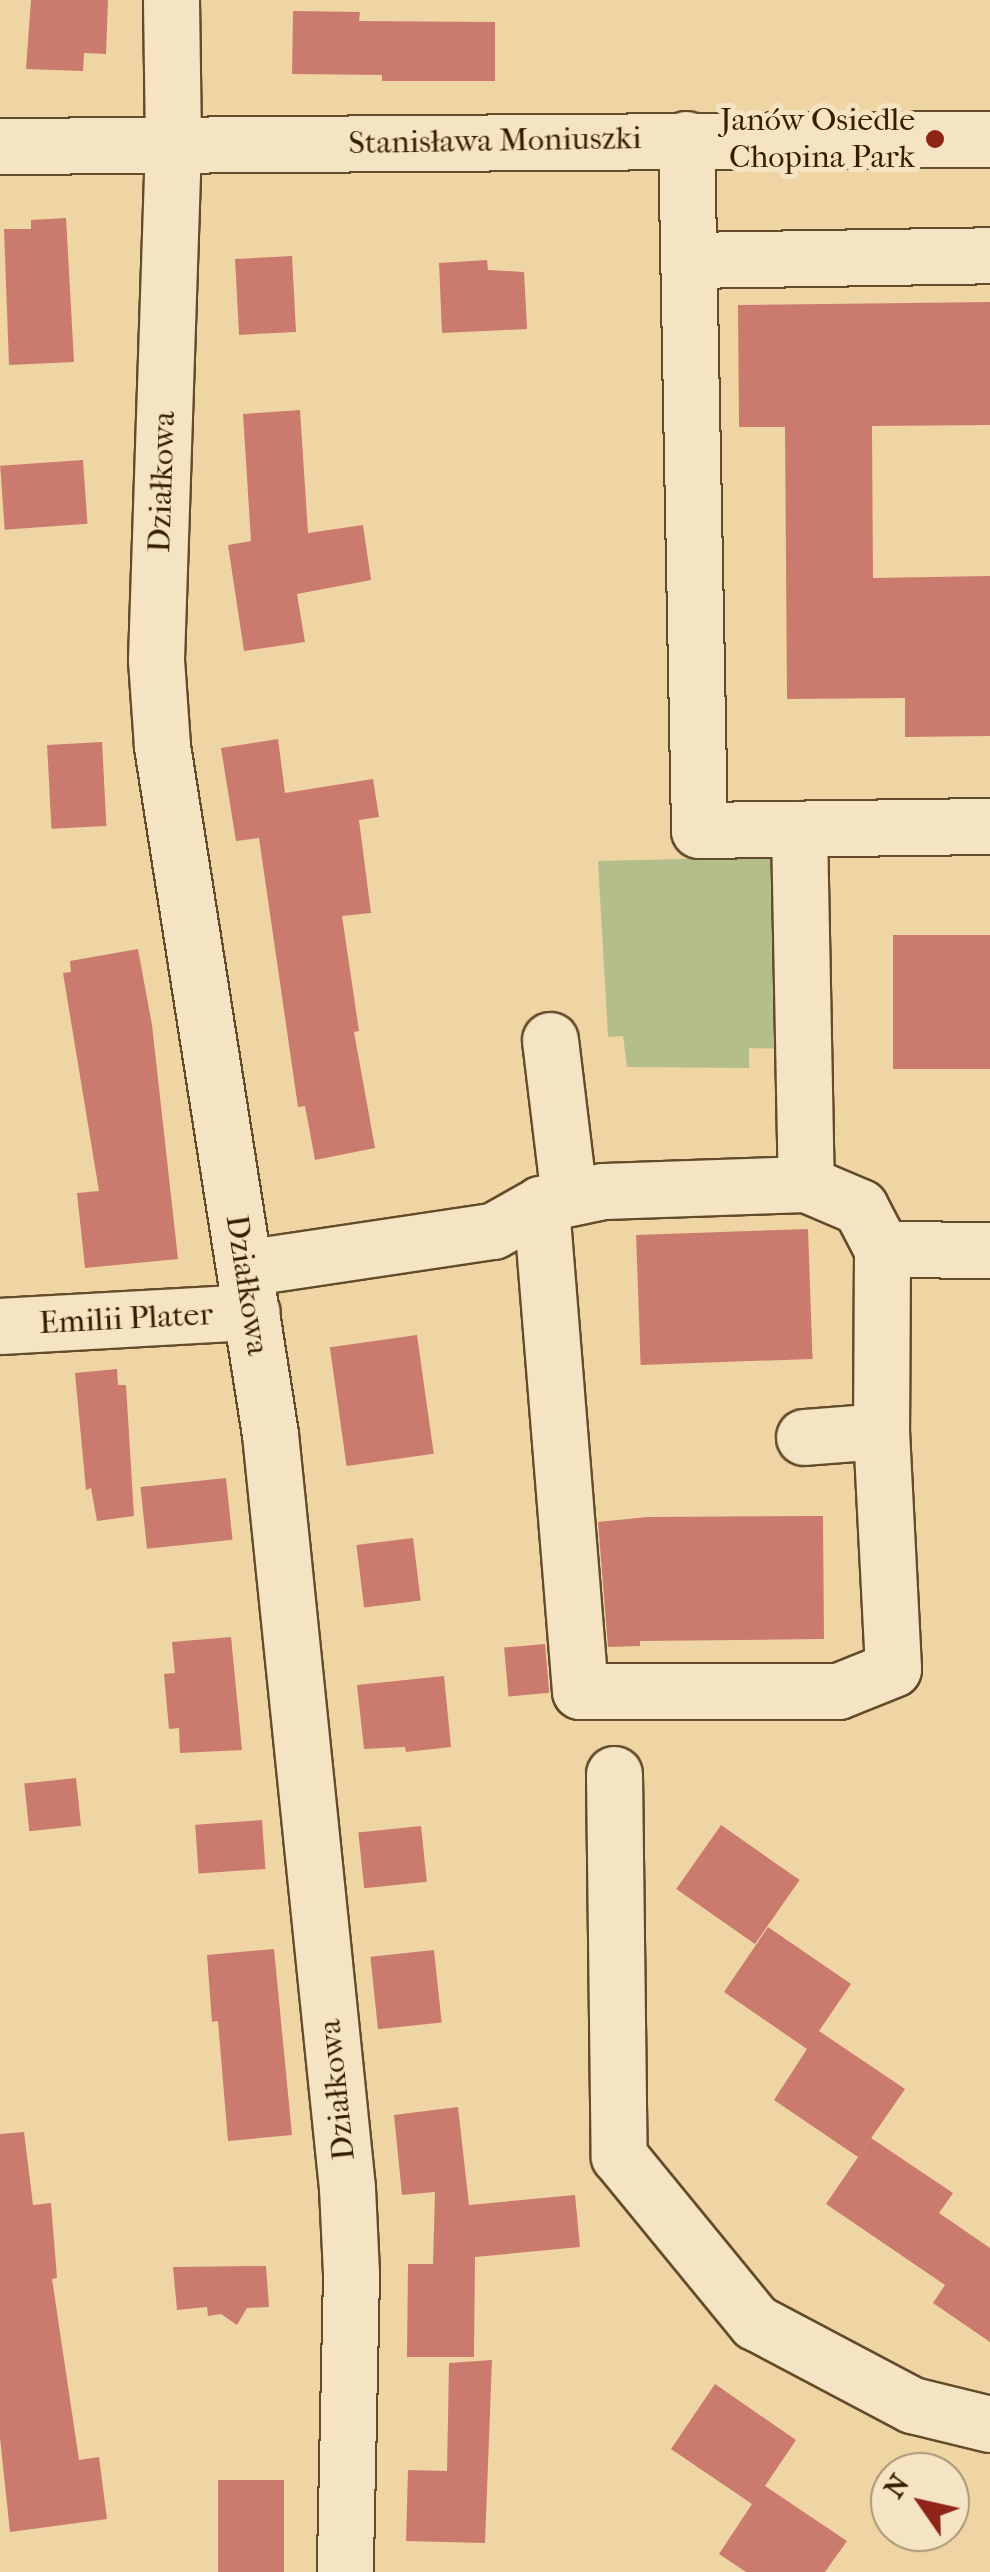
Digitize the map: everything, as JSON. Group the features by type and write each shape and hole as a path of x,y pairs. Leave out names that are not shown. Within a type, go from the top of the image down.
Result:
{"street":[{"name":"Działkowa","path":"171,0 173,144 156,660 162,746 270,1434 347,2188 351,2274 345,2572"},
{"path":"686,139 698,830 990,826"},
{"name":"Stanisława Moniuszki","path":"0,146 990,139"},
{"path":"688,260 990,255"},
{"path":"799,829 806,1184"},
{"path":"550,1040 555,1200 580,1691 838,1691 893,1669 880,1430 882,1249 860,1207 806,1184 555,1200"},
{"name":"Emilii Plater","path":"0,1326 248,1290 493,1231 555,1200"},
{"path":"882,1249 990,1250"},
{"path":"804,1436 880,1430"},
{"path":"614,1774 619,2156 755,2322 912,2404 990,2424"}],"green space":[{"path":"769,857 778,861 786,1049 749,1048 749,1068 627,1067 623,1036 608,1037 598,861"}],"building":[{"path":"31,0 108,0 106,54 84,53 83,71 26,69"},
{"path":"293,11 360,12 359,21 495,22 495,81 382,81 382,75 292,74"},
{"path":"66,218 74,362 9,365 4,229 31,229 31,220"},
{"path":"292,256 296,332 239,335 235,259"},
{"path":"487,260 488,270 524,272 527,329 442,333 439,263"},
{"path":"990,302 990,425 872,426 873,578 990,576 990,736 905,737 905,698 787,699 785,427 739,427 738,305"},
{"path":"300,410 308,533 363,525 371,580 297,594 305,642 244,651 228,545 251,541 243,414"},
{"path":"83,460 87,524 5,530 0,466"},
{"path":"278,739 285,793 373,779 379,817 359,820 371,913 342,916 359,1031 354,1032 375,1148 315,1160 305,1106 298,1107 259,838 236,841 221,748"},
{"path":"102,742 106,826 51,829 47,745"},
{"path":"893,935 990,935 990,1069 893,1069"},
{"path":"138,949 152,1025 178,1259 85,1268 77,1193 99,1191 63,973 71,972 70,961"},
{"path":"808,1229 813,1359 641,1365 636,1235"},
{"path":"417,1335 434,1454 347,1466 330,1347"},
{"path":"117,1369 118,1385 126,1385 134,1516 97,1521 91,1488 86,1490 75,1373"},
{"path":"226,1478 232,1540 147,1549 140,1487"},
{"path":"823,1516 824,1639 640,1641 640,1646 608,1647 598,1522 647,1517"},
{"path":"413,1538 421,1601 364,1607 356,1545"},
{"path":"231,1637 242,1750 180,1753 179,1728 169,1729 164,1674 175,1673 172,1642"},
{"path":"545,1644 549,1693 508,1696 504,1648"},
{"path":"444,1676 451,1747 406,1752 405,1747 364,1749 357,1685"},
{"path":"76,1778 81,1826 29,1831 24,1783"},
{"path":"262,1820 265,1869 199,1874 195,1825"},
{"path":"721,1825 800,1880 755,1944 676,1889"},
{"path":"421,1826 427,1882 364,1888 358,1833"},
{"path":"768,1927 851,1984 819,2031 905,2089 858,2157 774,2100 807,2049 724,1992"},
{"path":"274,1949 292,2135 228,2141 218,2021 212,2022 207,1955"},
{"path":"434,1950 442,2023 378,2029 370,1957"},
{"path":"458,2107 469,2205 575,2195 580,2247 475,2257 474,2357 407,2357 408,2264 433,2264 435,2192 402,2195 394,2115"},
{"path":"24,2132 33,2205 51,2203 57,2278 52,2279 79,2460 99,2457 107,2519 10,2532 0,2438 0,2134"},
{"path":"871,2138 953,2193 939,2213 990,2248 990,2342 933,2303 945,2285 826,2204"},
{"path":"266,2266 269,2307 247,2308 237,2325 221,2314 208,2316 207,2307 177,2310 173,2267"},
{"path":"492,2360 485,2543 406,2541 408,2470 447,2471 449,2363"},
{"path":"715,2384 796,2440 765,2486 847,2541 825,2572 746,2572 719,2554 752,2504 671,2449"},
{"path":"218,2480 284,2480 284,2572 218,2572"}],"place":[{"name":"Janów Osiedle Chopina Park","path":"935,139"}]}
